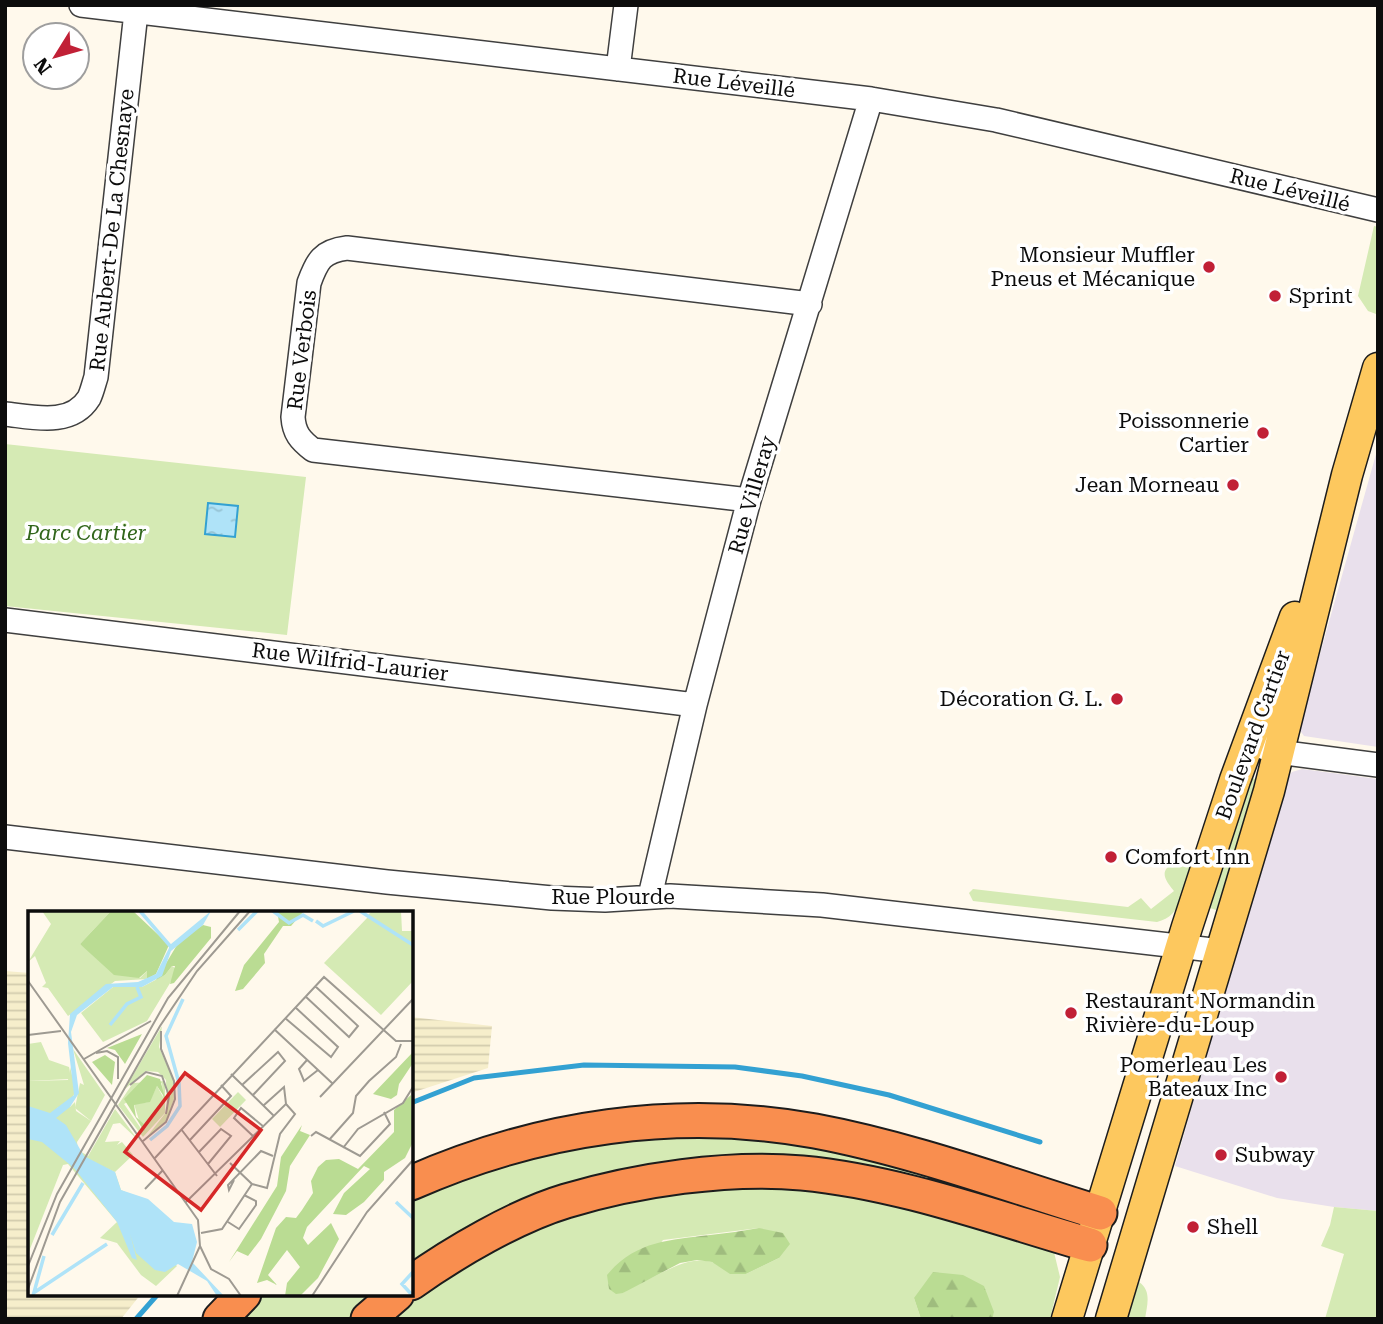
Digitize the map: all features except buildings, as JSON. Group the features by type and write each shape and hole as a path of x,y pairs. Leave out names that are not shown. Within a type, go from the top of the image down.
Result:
{"highway":[{"path":"413,1182 468,1160 570,1132 634,1122 709,1120 777,1126 854,1139 1100,1213"},
{"path":"413,1282 476,1243 564,1202 667,1179 732,1173 799,1173 844,1179 993,1216 1090,1245"},
{"path":"220,1319 242,1296"},
{"path":"368,1319 395,1296"}],"main road":[{"name":"Boulevard Cartier","path":"1111,1319 1278,752 1347,475 1378,369"},
{"name":"Boulevard Cartier","path":"1067,1319 1181,945 1249,743 1347,475"},
{"path":"1100,1213 1138,1226"},
{"path":"1090,1245 1130,1258"}],"street":[{"name":"Rue Léveillé","path":"81,5 871,99 996,120 1378,210"},
{"path":"618,69 626,5"},
{"name":"Rue Aubert-De La Chesnaye","path":"5,414 56,419 76,410 89,398 96,377 136,12"},
{"name":"Rue Villeray","path":"649,896 695,705 749,500 871,99"},
{"name":"Rue Verbois","path":"749,500 313,450 299,439 293,416 309,283 315,267 324,255 347,248 810,303"},
{"name":"Rue Wilfrid-Laurier","path":"5,620 695,705"},
{"path":"1249,743 1278,752 1378,765"},
{"name":"Rue Plourde","path":"5,837 387,882 552,898 605,900 649,896 822,905 1221,951"}],"shaded area":[{"path":"1378,447 1378,747 1304,736 1299,729"},
{"path":"1302,769 1378,779 1378,1211 1277,1198 1175,1166 1284,782 1292,772"},
{"path":"5,971 28,973 28,1296 139,1296 121,1319 5,1319"},
{"path":"413,1017 492,1026 488,1068 413,1092"}],"green space":[{"path":"1374,226 1378,227 1376,314 1368,311 1358,296"},
{"name":"Parc Cartier","path":"5,444 306,477 287,635 5,606"},
{"path":"1250,777 1258,780 1216,910 1207,907"},
{"path":"1175,863 1190,865 1184,891 1172,914 1157,922 973,901 969,893 973,889 1128,907 1141,898 1151,909 1174,891 1165,872"},
{"path":"693,1131 875,1154 1041,1207 1039,1212 924,1179 733,1162 413,1269 413,1197 569,1143"},
{"path":"760,1183 879,1199 1053,1248 1060,1277 1050,1319 993,1319 994,1312 914,1298 921,1319 393,1319 476,1256 550,1222 607,1203","holes":["759,1228 779,1258 746,1274 720,1264 692,1261 671,1268 623,1293 663,1240"]},
{"path":"1334,1207 1378,1211 1378,1319 1325,1319 1344,1254 1321,1246"},
{"path":"759,1228 783,1233 790,1244 779,1258 746,1274 730,1274 712,1262 697,1260 680,1263 623,1293 616,1294 609,1289 607,1275 629,1255 641,1249 667,1241"},
{"path":"933,1272 963,1275 984,1286 994,1312 993,1319 921,1319 914,1298"},
{"path":"1139,1282 1147,1294 1145,1319 1127,1319"},
{"path":"261,1296 376,1296 350,1319 236,1319"}],"water":[{"path":"208,503 238,506 235,537 205,534"}],"waterway":[{"path":"413,1102 474,1078 584,1065 735,1067 802,1076 889,1095 1040,1142"},
{"path":"136,1319 156,1296"}],"place":[{"name":"Monsieur Muffler Pneus et Mécanique","path":"1209,267"},
{"name":"Sprint","path":"1275,296"},
{"name":"Poissonnerie Cartier","path":"1263,433"},
{"name":"Jean Morneau","path":"1233,485"},
{"name":"Décoration G. L.","path":"1117,699"},
{"name":"Comfort Inn","path":"1111,857"},
{"name":"Restaurant Normandin Rivière-du-Loup","path":"1071,1013"},
{"name":"Pomerleau Les Bateaux Inc","path":"1281,1077"},
{"name":"Subway","path":"1221,1155"},
{"name":"Shell","path":"1193,1227"}]}
